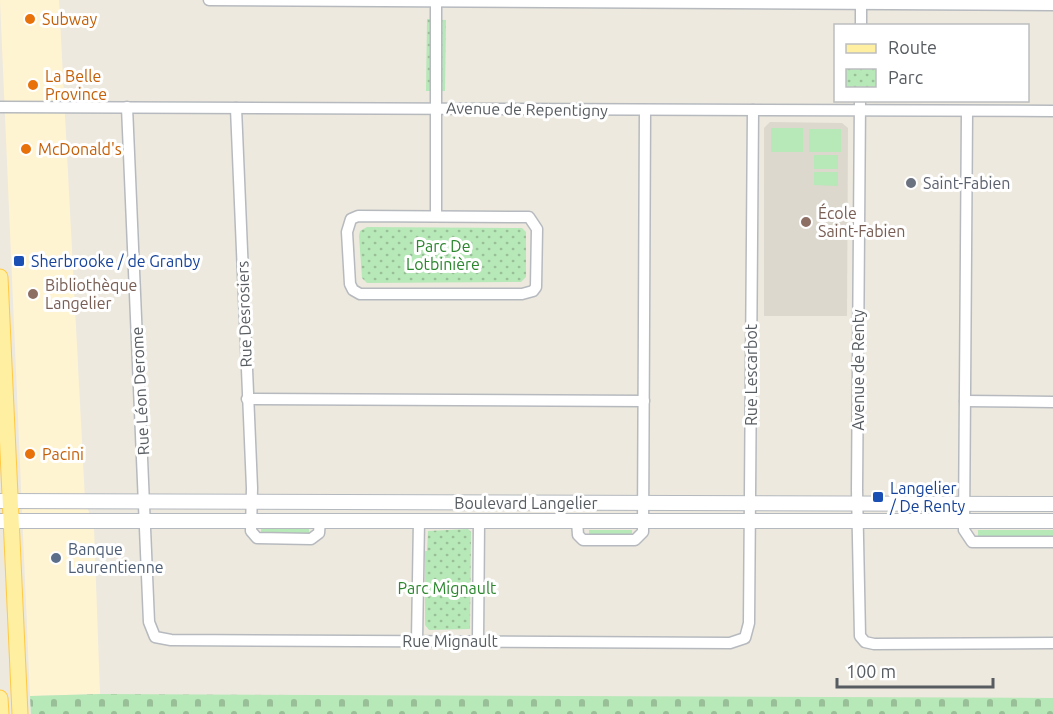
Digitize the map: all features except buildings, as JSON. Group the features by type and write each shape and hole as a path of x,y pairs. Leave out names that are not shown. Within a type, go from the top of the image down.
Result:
{"main road":[{"path":"0,277 5,501 20,714"},
{"name":"Boulevard Langelier","path":"5,501 1053,504"},
{"name":"Boulevard Langelier","path":"6,520 1053,521"},
{"path":"0,698 1,714"}],"street":[{"path":"209,0 861,2 1053,5"},
{"path":"436,2 436,216"},
{"path":"861,2 861,24"},
{"name":"Avenue de Repentigny","path":"0,107 753,110 860,106 967,112 1053,111"},
{"name":"Avenue de Renty","path":"860,106 857,521 858,626 862,639 874,644 1053,644"},
{"name":"Rue Léon Derome","path":"128,107 149,622 155,637"},
{"name":"Rue Desrosiers","path":"236,108 252,520"},
{"path":"643,521 645,110"},
{"name":"Rue Lescarbot","path":"745,638 749,630 751,521 753,110"},
{"path":"967,112 965,536 972,542 1053,542"},
{"path":"358,216 436,216 523,216 533,220 537,230 537,282 533,291 522,294 368,294 353,290 349,277 346,232 351,219 358,216"},
{"path":"247,399 644,401"},
{"path":"965,401 1053,402"},
{"path":"252,520 252,534 257,538 301,539 318,536 321,520"},
{"path":"417,641 419,520"},
{"path":"478,641 479,521"},
{"name":"Rue Mignault","path":"155,637 171,640 730,643 745,638"}],"shaded area":[{"path":"0,0 59,0 85,500 94,528 100,694 30,696"},
{"name":"École Saint-Fabien","path":"770,122 842,123 848,128 847,316 764,316 764,128"}],"green space":[{"path":"427,19 446,20 445,91 426,91"},
{"path":"771,128 803,128 803,152 771,152"},
{"path":"809,129 841,129 841,152 809,152"},
{"path":"814,155 838,155 838,169 814,169"},
{"path":"814,172 838,172 838,186 814,185"},
{"name":"Parc De Lotbinière","path":"367,227 522,228 526,232 526,277 521,282 367,283 362,278 359,236 360,231"},
{"path":"261,529 309,529 309,533 261,533"},
{"name":"Parc Mignault","path":"468,529 471,532 470,629 429,630 425,625 425,551 427,551 428,531"},
{"path":"589,530 632,530 632,534 589,535"},
{"path":"978,530 1053,530 1053,537 978,536"},
{"path":"100,694 1053,698 1053,714 31,714 30,696"}],"place":[{"name":"Subway","path":"30,19"},
{"name":"La Belle Province","path":"33,85"},
{"name":"McDonald's","path":"26,149"},
{"name":"Saint-Fabien","path":"911,183"},
{"name":"École Saint-Fabien","path":"806,222"},
{"name":"Sherbrooke / de Granby","path":"19,261"},
{"name":"Bibliothèque Langelier","path":"33,294"},
{"name":"Pacini","path":"30,454"},
{"name":"Langelier / De Renty","path":"878,497"},
{"name":"Banque Laurentienne","path":"56,558"}]}
